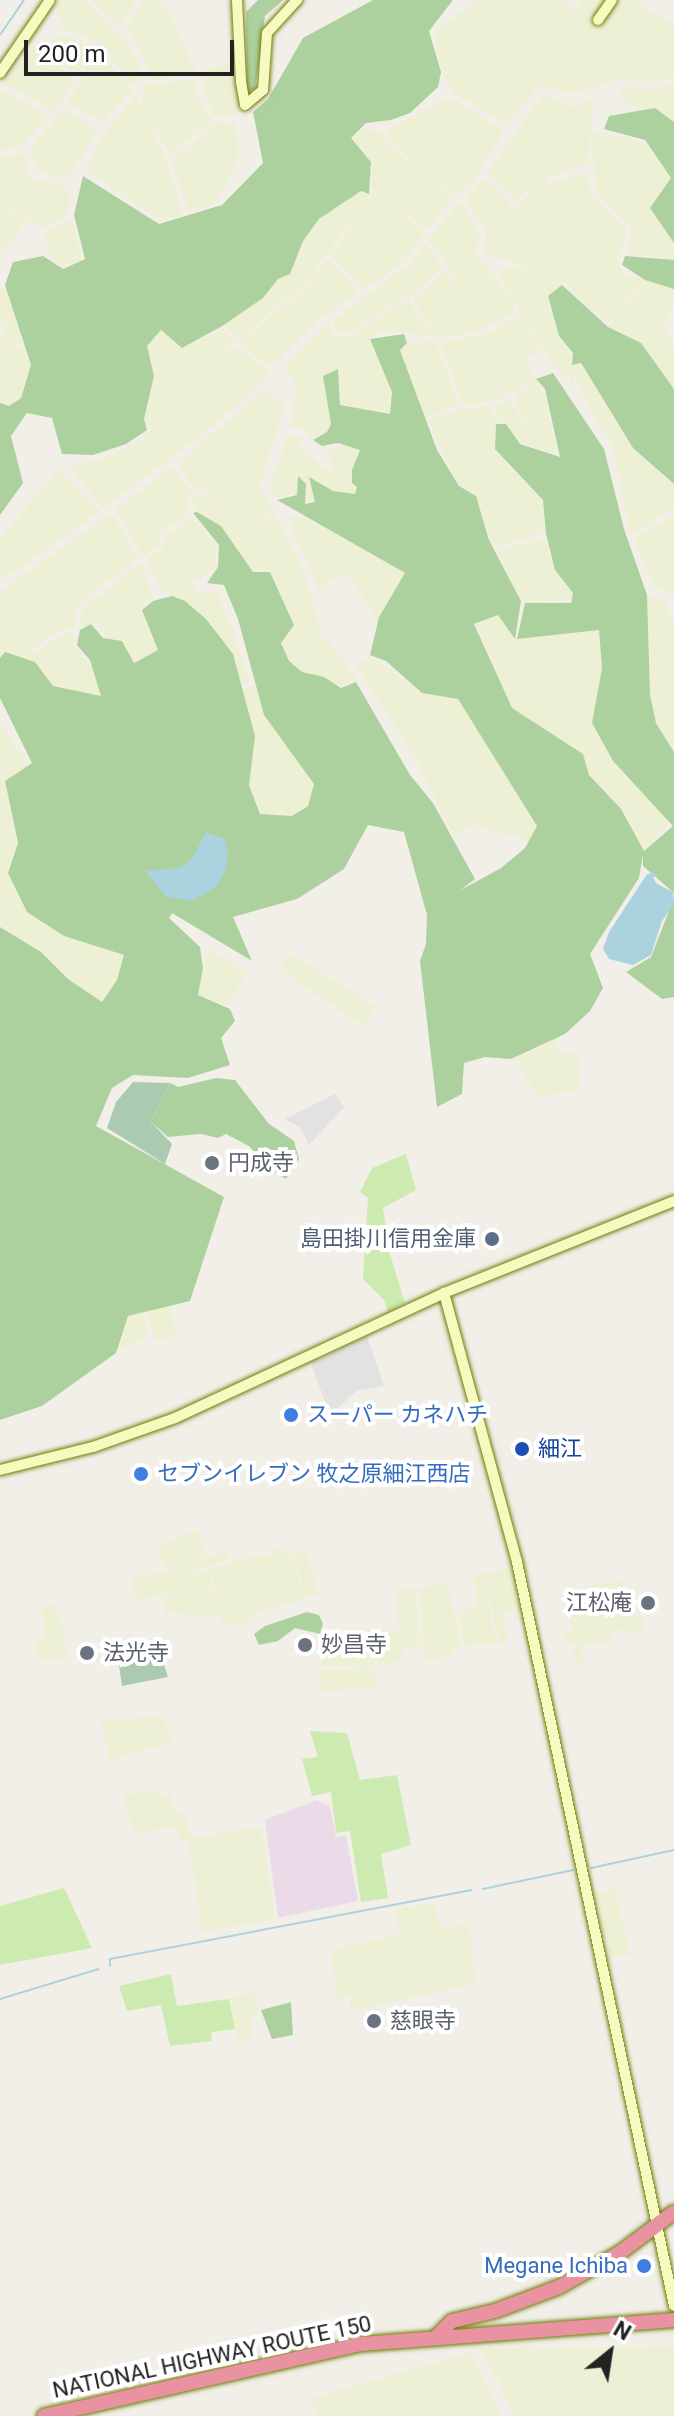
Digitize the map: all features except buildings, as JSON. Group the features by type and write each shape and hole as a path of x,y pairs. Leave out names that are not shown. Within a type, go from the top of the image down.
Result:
{"highway":[{"name":"NATIONAL HIGHWAY ROUTE 150","path":"437,2336 452,2321 495,2311 559,2287 658,2227 674,2212"},
{"name":"NATIONAL HIGHWAY ROUTE 150","path":"44,2416 327,2350 437,2336 674,2320"}],"street":[{"path":"0,73 50,0"},
{"path":"237,0 245,105 263,90 267,33 297,0"},
{"path":"598,20 612,0"},
{"path":"0,1470 93,1447 175,1418 444,1293 674,1201"},
{"path":"444,1293 517,1562 674,2306"}],"shaded area":[{"path":"335,1094 344,1107 309,1145 300,1127 285,1119"},
{"path":"367,1336 384,1386 356,1391 330,1416 311,1363"},
{"path":"317,1800 330,1807 336,1837 346,1836 358,1901 278,1918 265,1820"}],"green space":[{"path":"56,0 85,0 120,34 137,59 143,79 130,85 103,45 62,28"},
{"path":"92,0 136,0 121,27"},
{"path":"144,0 156,0 169,11 196,73 148,81 145,57 126,28"},
{"path":"258,0 283,0 265,16 255,89 247,91 246,12"},
{"path":"373,0 453,0 429,31 441,72 438,87 410,113 391,120 366,123 351,138 371,162 369,194 361,191 319,219 303,241 290,274 278,279 263,298 224,325 182,348 161,330 147,346 154,376 144,419 147,430 126,444 93,455 62,454 52,418 27,413 11,436 23,483 0,515 0,403 9,406 21,398 31,365 5,285 13,262 43,256 63,269 85,259 74,215 83,176 159,224 222,205 263,163 253,112 268,99 303,38"},
{"path":"479,0 563,0 574,11 581,0 634,0 674,24 674,77 651,82 617,80 575,94 539,86 507,124 453,93 441,72 434,32"},
{"path":"60,34 97,49 78,72 72,73 46,46"},
{"path":"31,46 41,49 77,81 54,112 4,83"},
{"path":"101,51 132,91 102,122 67,101 83,80 79,75"},
{"path":"229,64 237,115 215,116 204,94 203,69"},
{"path":"195,80 197,97 212,119 171,156 145,113 167,161 183,213 179,217 159,219 86,170 105,133 136,94 143,107 143,85"},
{"path":"674,84 674,124 651,109 628,105 617,89 653,89"},
{"path":"0,89 49,117 23,144 0,151"},
{"path":"543,94 577,108 593,98 589,163 546,179 547,184 589,172 590,196 627,228 618,260 623,273 674,289 670,317 663,322 674,348 674,389 641,343 608,327 643,288 640,287 609,323 581,302 565,282 548,296 539,270 558,337 571,355 575,386 550,360 498,274 511,266 521,269 537,264 521,266 484,253 486,233 465,199 485,178 514,208 529,195 527,192 515,202 487,173"},
{"path":"450,97 504,131 473,182 454,197 387,140 387,130"},
{"path":"65,108 97,131 68,179 36,171 31,146"},
{"path":"655,108 674,122 674,243 650,208 671,178 645,140 604,129 609,116"},
{"path":"215,122 237,123 239,156 217,203 188,211 172,161"},
{"path":"364,129 381,131 387,145 425,173 451,200 427,229 372,190 371,162 350,138"},
{"path":"602,132 644,143 672,179 650,208 674,242 674,260 626,254 632,228 596,193 593,134"},
{"path":"23,153 30,179 64,185 72,200 63,220 42,227 0,203 0,159"},
{"path":"361,190 372,192 425,231 406,260 364,290 329,254 344,238 353,217 307,282 236,341 225,325 263,298 278,278 290,274 303,241 319,219"},
{"path":"460,201 481,237 474,254 493,273 461,293 448,265 427,240"},
{"path":"0,206 27,221 8,246 0,247"},
{"path":"72,219 82,260 63,266 50,257 44,233"},
{"path":"425,245 443,266 410,297 407,294 354,331 338,334 332,321 406,266"},
{"path":"625,256 674,260 674,289 645,280 622,265"},
{"path":"329,258 359,293 324,315 271,367 238,343 304,289"},
{"path":"445,271 462,295 494,274 516,307 514,313 478,332 438,338 413,300"},
{"path":"562,285 608,327 641,343 674,389 674,484 633,448 581,363 572,365 573,353 559,336 548,296"},
{"path":"0,289 8,291 23,343 8,347 0,344 5,322 2,321 0,331"},
{"path":"407,298 435,337 379,331 370,339 391,390 390,414 341,405 339,368 323,376 331,421 327,432 310,438 304,430 289,428 296,396 295,382 283,368 329,322 336,337 355,334"},
{"path":"518,311 541,349 526,358 531,374 528,380 522,388 507,394 494,379 505,397 473,406 463,403 441,348 445,341 486,334 514,318"},
{"path":"223,328 233,342 206,375 234,345 270,370 258,387 211,428 104,508 69,468 111,455 140,441 166,417 151,430 144,419 155,377 147,346 161,330 183,348"},
{"path":"404,334 407,343 400,350 437,450 459,486 476,496 489,540 521,601 515,639 498,615 474,624 512,708 583,754 589,775 621,809 644,851 673,826 613,761 592,723 602,668 599,630 517,639 525,603 571,603 573,593 555,570 546,534 543,500 495,449 496,424 506,424 520,444 560,457 545,389 536,379 553,373 604,449 624,529 647,595 650,695 656,723 674,752 674,893 643,866 643,855 639,878 590,954 603,988 590,1011 565,1034 511,1059 485,1057 464,1063 462,1094 437,1107 420,961 426,944 427,915 404,832 368,825 344,869 297,899 233,917 252,961 172,913 169,918 200,947 203,968 198,995 230,1009 235,1021 221,1038 230,1065 188,1078 133,1075 112,1088 96,1126 224,1197 190,1301 128,1316 116,1353 42,1406 0,1420 0,927 41,952 68,979 102,1002 117,980 124,955 64,936 27,912 8,873 18,843 5,781 32,763 0,698 0,658 5,652 35,662 53,686 101,696 90,660 77,645 80,630 91,624 103,638 122,641 134,663 158,650 142,610 153,601 172,596 185,601 206,619 233,654 255,736 249,785 260,814 292,816 308,806 314,784 264,715 238,619 224,585 207,583 218,567 219,545 193,513 197,512 221,526 253,572 270,572 294,625 281,643 289,661 302,672 324,677 341,688 356,682 410,775 433,803 475,879 461,890 501,868 525,848 537,826 458,699 422,693 386,661 370,655 379,617 405,573 277,500 297,495 298,476 306,484 305,504 315,502 309,477 333,491 355,494 357,487 352,483 352,470 360,450 338,443 322,446 313,440 327,432 331,424 323,376 338,369 340,405 390,414 392,392 370,339"},
{"path":"442,341 437,347 459,403 425,419 400,350 407,343"},
{"path":"23,347 31,365 21,398 9,406 0,403 0,348"},
{"path":"580,364 633,448 674,485 674,508 631,536 613,447 583,397 573,366"},
{"path":"533,373 545,397 557,454 529,446 513,437 506,421 499,423 493,406 508,399 534,434 513,397 525,389"},
{"path":"264,390 285,405 260,485 272,509 252,525 201,489 196,490 177,464"},
{"path":"490,405 496,424 495,449 544,500 545,518 542,534 493,547 476,496 459,486 428,421 462,407 470,409"},
{"path":"289,434 304,438 300,447 328,471 334,469 325,451 347,445 359,449 352,470 357,487 355,494 333,491 309,478 315,503 305,504 299,477 297,493 278,498 272,494 270,485"},
{"path":"171,467 193,493 187,496 190,513 158,535 160,546 143,557 115,510"},
{"path":"59,469 100,511 21,568 0,579 0,538"},
{"path":"201,492 253,527 274,512 301,564 322,634 300,647 324,636 357,679 340,686 302,672 289,661 280,643 294,625 270,571 252,570 224,528 196,511 190,497"},
{"path":"111,513 138,556 76,608 74,630 64,628 28,651 30,654 66,633 73,633 74,646 92,666 102,696 53,686 34,662 0,662 0,592"},
{"path":"303,516 405,573 378,622 347,572 318,590 288,517"},
{"path":"674,516 674,602 672,593 655,588 633,539"},
{"path":"194,517 217,546 214,570 191,582 199,594 218,592 250,682 241,684 233,654 161,588 146,559 163,548 163,536"},
{"path":"544,538 555,570 573,593 572,598 529,605 521,601 497,551"},
{"path":"142,562 153,596 140,610 158,650 133,663 122,641 108,639 97,622 82,629 81,611"},
{"path":"647,595 665,600 674,625 674,751 656,719 650,695"},
{"path":"498,615 516,639 599,630 602,668 592,723 613,761 671,822 643,851 621,809 541,729 510,708 477,625"},
{"path":"370,655 422,693 458,699 537,826 529,841 473,825 454,838 414,755 356,666"},
{"path":"256,686 264,715 314,784 308,806 292,816 261,814 249,785 254,741 243,689"},
{"path":"0,722 32,769 5,781 17,848 124,954 117,980 102,1002 67,979 41,952 0,927"},
{"path":"674,898 674,997 662,999 626,972 651,957"},
{"path":"208,950 248,973 226,1006 198,995"},
{"path":"290,953 376,1006 364,1027 304,987 280,966"},
{"path":"555,1039 562,1054 575,1053 581,1066 577,1091 540,1096 524,1077 517,1058"},
{"path":"216,1078 235,1080 269,1124 294,1141 299,1159 286,1179 265,1166 249,1146 226,1134 218,1138 201,1134 168,1137 151,1122 170,1083 178,1087"},
{"path":"133,1082 170,1083 151,1122 172,1144 165,1164 107,1128 116,1102"},
{"path":"406,1154 416,1190 383,1208 390,1254 405,1303 388,1312 384,1300 363,1279 368,1198 360,1192 372,1168"},
{"path":"171,1306 176,1335 156,1341 145,1312"},
{"path":"142,1313 148,1338 117,1350 128,1316"},
{"path":"197,1529 205,1556 165,1569 158,1547"},
{"path":"270,1546 292,1553 304,1599 259,1612 246,1559 271,1554"},
{"path":"306,1549 319,1594 305,1597 294,1552"},
{"path":"227,1550 230,1560 197,1570 194,1562 196,1571 173,1579 210,1569 213,1587 137,1600 131,1580 164,1571 168,1581 166,1571"},
{"path":"245,1559 258,1613 241,1626 223,1625 211,1568"},
{"path":"512,1567 519,1610 503,1614 507,1643 499,1643 490,1601 477,1601 473,1576"},
{"path":"625,1581 630,1618 642,1617 644,1631 623,1634 622,1629 611,1631 612,1641 581,1645 584,1665 576,1666 573,1643 566,1643 565,1634 572,1632 570,1615 593,1612 590,1586"},
{"path":"447,1583 462,1647 453,1649 454,1655 425,1663 418,1588"},
{"path":"415,1588 421,1646 402,1649 401,1661 378,1666 376,1631 399,1630 396,1591"},
{"path":"214,1589 220,1616 165,1613 164,1597"},
{"path":"488,1602 497,1644 464,1646 457,1610 476,1609 476,1603"},
{"path":"55,1605 64,1631 67,1658 36,1660 34,1643 46,1636 41,1607"},
{"path":"307,1612 319,1615 323,1624 320,1634 295,1628 278,1641 259,1645 254,1634 265,1626"},
{"path":"374,1631 376,1666 319,1667 337,1632"},
{"path":"161,1655 168,1677 122,1686 119,1665"},
{"path":"375,1668 377,1686 319,1692 319,1670"},
{"path":"164,1716 172,1742 110,1760 101,1721"},
{"path":"310,1731 347,1733 360,1780 397,1775 411,1845 381,1854 388,1898 361,1902 350,1831 336,1833 331,1792 312,1796 302,1759 318,1757"},
{"path":"158,1791 159,1797 171,1795 175,1814 184,1811 192,1838 181,1841 173,1828 133,1833 123,1795"},
{"path":"261,1827 276,1920 203,1931 188,1839"},
{"path":"64,1888 92,1948 0,1965 0,1906"},
{"path":"614,1888 630,1954 610,1959 594,1893"},
{"path":"434,1902 441,1928 469,1924 475,1984 350,2011 350,1995 338,2001 331,1949 401,1935 394,1910"},
{"path":"171,1974 177,2006 229,1999 235,2029 211,2032 212,2041 170,2046 161,2005 127,2011 119,1986"},
{"path":"254,1993 259,2014 251,2019 252,2039 237,2042 229,1996"},
{"path":"291,2002 293,2035 272,2039 261,2010"},
{"path":"674,2346 674,2416 513,2416 500,2382 480,2349"},
{"path":"472,2352 500,2416 316,2416 312,2398"}],"water":[{"path":"206,832 224,839 228,851 225,871 217,886 192,901 167,897 145,871 180,868 193,857"},
{"path":"654,873 659,877 653,877 656,883 673,892 674,904 662,921 651,955 633,965 609,959 603,949 609,932 647,874"}],"waterway":[{"path":"0,35 24,0"},
{"path":"591,1868 674,1850"},
{"path":"483,1889 573,1870"},
{"path":"110,1966 110,1959 471,1890"},
{"path":"0,1999 99,1969"}],"place":[{"name":"円成寺","path":"212,1163"},
{"name":"島田掛川信用金庫","path":"492,1239"},
{"name":"スーパー カネハチ","path":"291,1415"},
{"name":"細江","path":"522,1449"},
{"name":"セブンイレブン 牧之原細江西店","path":"141,1474"},
{"name":"江松庵","path":"648,1603"},
{"name":"妙昌寺","path":"305,1645"},
{"name":"法光寺","path":"87,1653"},
{"name":"慈眼寺","path":"374,2021"},
{"name":"Megane Ichiba","path":"644,2266"}]}
